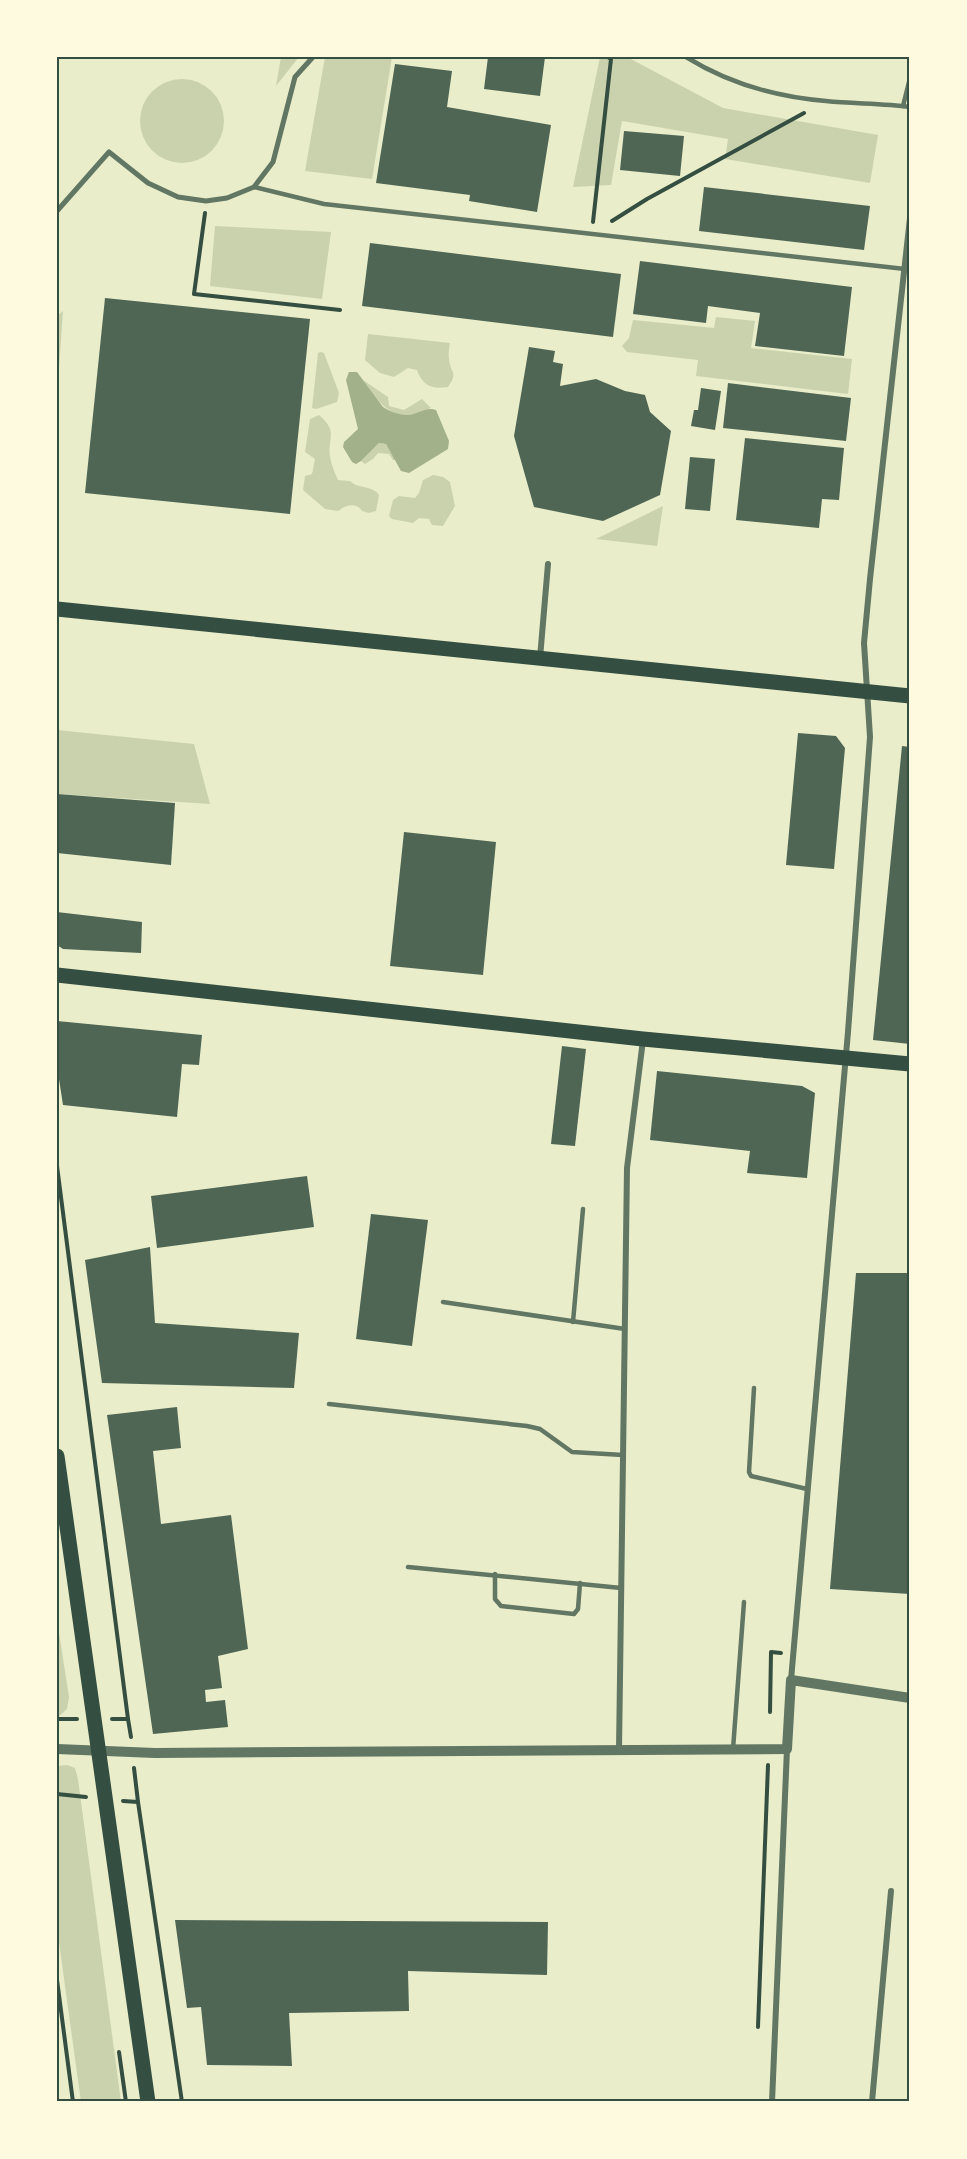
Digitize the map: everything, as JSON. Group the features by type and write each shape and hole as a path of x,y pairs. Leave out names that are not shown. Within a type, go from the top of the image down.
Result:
{"main road":[{"path":"57,609 910,696"},
{"path":"57,975 643,1039 910,1064"},
{"path":"57,1456 148,2102"}],"street":[{"path":"57,212 110,152 148,183 178,197 206,201 227,198 254,187 273,162 295,77 313,57"},
{"path":"772,2102 791,1680 845,1058 870,737 864,643 910,218"},
{"path":"540,658 548,564"},
{"path":"619,1750 627,1168 643,1039"},
{"path":"791,1680 910,1698"},
{"path":"57,1749 155,1753 787,1749"},
{"path":"872,2102 891,1891"}],"lane":[{"path":"686,57 730,81 778,94 825,101 910,107"},
{"path":"903,106 910,78"},
{"path":"254,187 324,204 905,269"},
{"path":"573,1322 583,1209"},
{"path":"443,1302 625,1329"},
{"path":"754,1388 749,1472 751,1476 807,1489"},
{"path":"329,1404 526,1426 540,1429 572,1452 623,1455"},
{"path":"408,1567 621,1588"},
{"path":"495,1574 495,1599 501,1606 512,1608 574,1614 578,1609 580,1583"},
{"path":"733,1749 744,1602"}],"path":[{"path":"592,235 611,59 608,57"},
{"path":"592,235 647,199 825,101"},
{"path":"206,201 194,294 340,310"},
{"path":"57,1166 128,1719"},
{"path":"770,1716 771,1652 794,1655"},
{"path":"758,2031 769,1749"},
{"path":"138,1802 182,2102"},
{"path":"57,1980 73,2102"}],"shaded area":[{"path":"281,57 299,57 276,86"},
{"path":"325,57 392,57 372,179 305,171"},
{"path":"600,57 627,57 723,108 878,135 870,183 725,159 728,139 622,121 611,185 573,187"},
{"path":"182,79 205,86 217,98 224,121 217,144 205,156 182,163 159,156 147,144 140,121 147,98 159,86"},
{"path":"215,226 331,232 322,299 210,286"},
{"path":"63,311 58,382 57,382 57,316"},
{"path":"716,317 755,321 751,348 852,359 848,394 696,376 698,360 627,352 622,346 629,338 633,320 714,328"},
{"path":"368,334 450,343 449,357 453,378 448,387 432,387 425,383 417,370 408,368 394,377 380,373 365,360"},
{"path":"318,353 324,353 339,393 337,402 316,409 312,408"},
{"path":"349,372 357,372 383,407 391,411 407,415 428,409 436,410 449,441 448,449 409,473 401,471 386,444 379,443 361,461 356,464 352,462 343,447 344,442 358,429 346,380"},
{"path":"363,380 388,397 389,406 404,410 422,399 431,408 410,415 393,412 381,404"},
{"path":"319,415 329,426 330,456 338,480 350,481 376,492 379,495 376,511 369,513 354,505 338,511 325,509 303,490 305,476 312,474 315,459 305,452 310,419"},
{"path":"379,443 386,444 396,460 393,460 389,454 378,453 365,464 361,461"},
{"path":"433,475 443,477 450,482 455,506 443,526 432,525 429,519 419,518 413,523 392,519 389,516 393,500 399,496 415,498 423,480"},
{"path":"663,506 657,546 596,539"},
{"path":"57,730 194,744 210,804 57,794"},
{"path":"57,1620 69,1697 67,1709 57,1718"},
{"path":"67,1765 75,1768 78,1779 121,2102 81,2102 57,1928 57,1766"}],"building":[{"path":"488,57 545,57 540,96 484,89"},
{"path":"395,64 452,71 447,107 551,125 537,212 469,201 470,195 376,183"},
{"path":"624,131 684,136 680,176 620,170"},
{"path":"704,187 870,206 864,250 699,231"},
{"path":"370,243 621,274 613,337 362,306"},
{"path":"640,261 852,287 844,356 755,346 760,313 708,306 706,323 633,314"},
{"path":"105,298 310,319 290,514 85,493"},
{"path":"529,347 555,351 553,362 563,364 560,386 596,379 625,391 645,395 650,412 671,431 660,495 603,521 534,507 514,436"},
{"path":"728,383 851,398 846,441 723,428"},
{"path":"701,388 721,391 715,430 691,426 694,410 698,410"},
{"path":"745,438 844,448 839,500 822,499 819,528 736,520"},
{"path":"690,457 715,459 710,511 685,509"},
{"path":"798,733 836,736 845,748 834,869 786,865"},
{"path":"902,746 910,747 910,1044 873,1040"},
{"path":"57,794 175,803 171,865 57,853"},
{"path":"404,832 496,842 483,975 390,966"},
{"path":"57,912 142,922 141,953 63,949 57,945"},
{"path":"57,1021 202,1035 199,1065 182,1064 177,1117 63,1105 57,1066"},
{"path":"562,1046 586,1049 575,1146 551,1144"},
{"path":"657,1071 802,1086 815,1093 807,1178 747,1173 750,1151 650,1140"},
{"path":"307,1176 314,1227 157,1248 151,1196"},
{"path":"371,1214 428,1220 412,1346 356,1339"},
{"path":"150,1247 155,1323 299,1333 294,1388 102,1383 85,1260"},
{"path":"856,1273 910,1273 910,1594 830,1589"},
{"path":"177,1407 181,1448 153,1451 161,1524 231,1515 248,1649 218,1656 222,1688 205,1690 206,1702 225,1700 228,1727 153,1734 107,1415"},
{"path":"175,1920 548,1922 547,1975 408,1971 409,2011 289,2013 292,2066 207,2065 201,2007 187,2008"}]}
